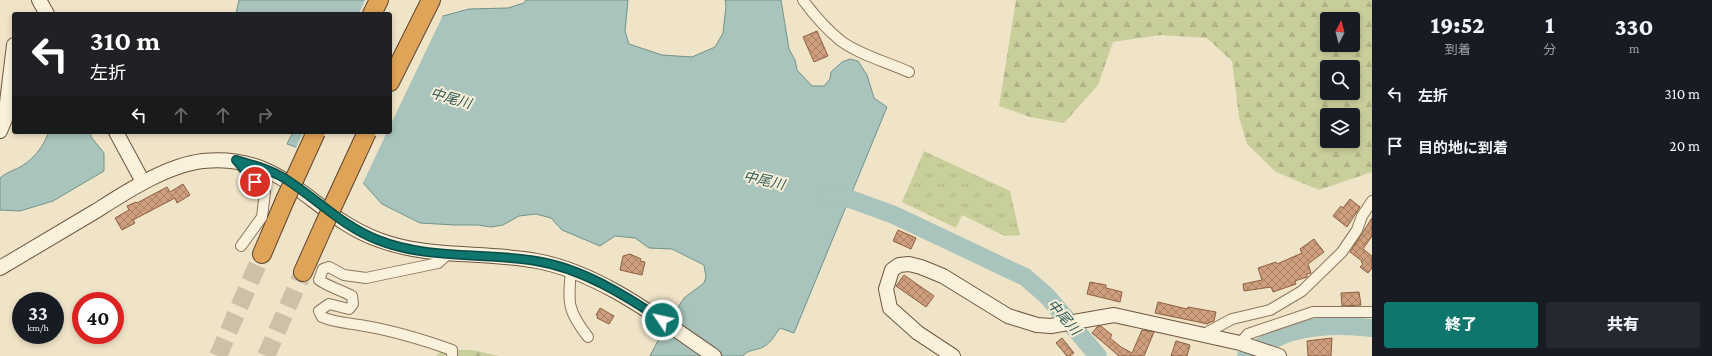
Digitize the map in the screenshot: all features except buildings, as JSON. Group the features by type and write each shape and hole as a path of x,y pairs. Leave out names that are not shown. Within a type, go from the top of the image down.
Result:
{"highway":[{"path":"373,12 379,0"},
{"path":"392,78 431,0"},
{"path":"262,254 315,134"},
{"path":"303,272 366,134"}],"street":[{"path":"40,0 46,12"},
{"path":"803,0 815,18 842,41 863,53 909,72"},
{"path":"0,132 5,119 12,61"},
{"path":"119,137 143,182"},
{"path":"236,160 265,192 262,217 241,246"},
{"path":"0,268 143,182 184,165 201,161 236,160 265,168 284,179 350,226 377,240 429,253 503,257 537,261 571,270 608,288 648,311 714,356"},
{"path":"1204,334 1232,319 1270,310 1302,290 1342,252 1356,230 1362,216 1372,202"},
{"path":"448,254 438,263 366,278 344,275 329,268 323,269 319,280 326,285 342,290 352,296 353,304 349,309 329,304 319,311 322,317 332,321 380,329 446,347 452,350 452,356"},
{"path":"953,356 918,333 890,308 886,289 892,270 899,265 909,264 938,274 1008,316 1037,325 1051,326 1114,315 1204,334 1240,343 1279,356"},
{"path":"571,270 568,298 571,310 579,326 588,337"},
{"path":"1240,343 1248,334 1314,312 1372,312"}],"green space":[{"path":"1016,0 1372,0 1372,172 1319,190 1276,172 1247,144 1239,117 1232,61 1207,38 1161,35 1113,42 1098,85 1064,123 1030,117 999,106"},
{"path":"924,151 1010,191 1020,235 1005,236 962,215 956,228 902,202"},
{"path":"442,350 472,350 499,356 436,356"}],"water":[{"path":"239,0 388,0 414,15 443,16 469,9 508,8 524,3 526,0 628,0 625,31 629,44 662,55 692,57 715,47 723,33 726,6 725,0 781,0 789,49 795,60 797,70 812,86 824,86 830,79 831,72 842,62 850,59 858,61 867,75 874,98 887,107 794,333 780,328 773,339 766,345 747,352 743,356 650,356 663,331 684,298 704,283 706,277 704,265 672,249 649,248 635,238 615,236 600,246 562,230 551,218 536,214 519,216 503,225 491,227 478,225 420,223 382,204 356,175 333,160 287,144 292,134 392,134 392,12 236,12"},
{"path":"48,134 91,134 91,137 104,153 104,171 53,201 20,211 0,210 0,178 22,166 31,159 42,147"}],"pier":[{"path":"365,0 392,0 414,13 444,13 392,122 392,12 360,12"},
{"path":"302,134 386,134 362,185 355,176 332,162 296,148"}],"waterway":[{"name":"中尾川","path":"826,193 853,200 894,215 1025,277 1047,296 1098,356"},
{"name":"中尾川","path":"1246,356 1268,342 1292,332 1332,326 1372,328"}],"tunnel":[{"path":"218,356 262,254"},
{"path":"266,356 303,272"}],"route":[{"path":"255,182 236,160 265,168 284,179 350,226 377,240 396,246 429,253 503,257 537,261 568,269 608,288 662,320"}]}
